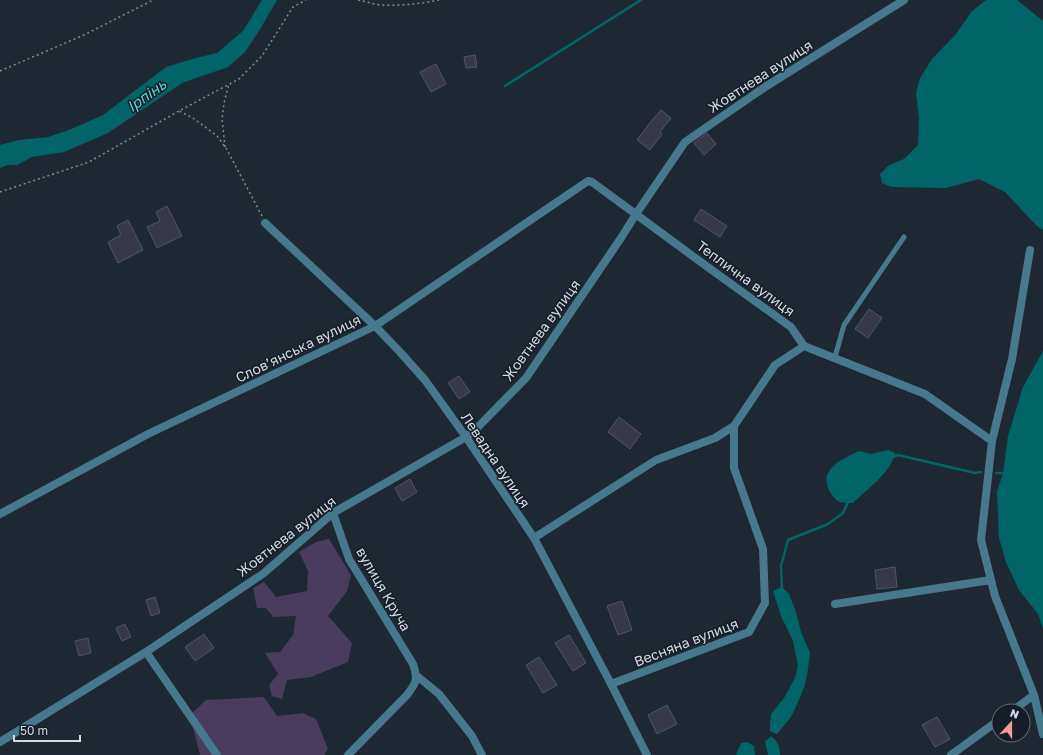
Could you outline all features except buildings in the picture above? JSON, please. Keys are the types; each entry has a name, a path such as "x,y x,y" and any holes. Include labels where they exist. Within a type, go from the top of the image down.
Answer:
{"street":[{"name":"Жовтнева вулиця","path":"0,742 146,652 264,573 333,513 466,437 478,427 526,378 685,142 765,87 904,0"},
{"name":"Словʼянська вулиця","path":"0,514 148,434 375,326 584,183 588,181 592,182"},
{"name":"Теплична вулиця","path":"592,182 791,327 804,346"},
{"name":"Левадна вулиця","path":"265,223 375,326 425,380 466,437 534,538 648,755"},
{"path":"1030,250 1012,360 992,441 981,540 995,596 1034,695 1043,734"},
{"path":"534,538 656,460 714,438 734,426 775,365 804,346 835,357 925,394 992,441"},
{"name":"Весняна вулиця","path":"612,684 750,632 765,603 763,549 734,468 734,426"},
{"name":"вулиця Круча","path":"333,513 349,559 413,664 417,676 439,694 472,736 482,755"},
{"path":"835,604 991,580"},
{"path":"146,652 217,755"},
{"path":"348,755 407,695 413,687 417,676"},
{"path":"1023,703 1034,695"},
{"path":"951,755 991,726"}],"lane":[{"path":"835,357 844,325 904,237"}],"path":[{"path":"0,71 84,35 153,0"},
{"path":"0,192 89,162 238,79 266,50 293,7 306,0"},
{"path":"358,0 379,5 396,5 439,0"},
{"path":"226,148 222,119 229,84"},
{"path":"179,112 193,118 217,136 226,148 265,223"}],"shaded area":[{"path":"329,539 351,575 347,591 328,616 352,643 348,662 311,677 287,680 282,699 272,696 269,685 278,674 265,653 280,652 293,635 296,616 273,617 266,608 257,608 253,588 264,582 276,597 307,591 308,571 299,552 316,542"},
{"path":"264,697 277,716 303,713 316,719 328,749 324,755 200,755 190,715 206,700"}],"water":[{"name":"Ірпінь","path":"262,0 277,0 245,52 228,67 182,83 108,133 64,152 32,157 17,165 8,165 0,168 0,145 19,140 48,137 69,130 103,115 166,67 217,53 243,31"},
{"path":"986,0 1017,0 1043,21 1043,230 1037,226 1005,192 979,179 946,188 891,187 882,183 880,174 889,165 904,159 918,145 919,118 916,93 920,78 932,59 956,34 972,11"},
{"path":"1043,351 1043,628 1038,614 1019,590 1006,562 999,538 997,492 1003,473 1008,436 1023,387"},
{"path":"888,450 895,453 889,467 878,480 853,503 839,502 832,496 826,480 828,473 834,466 846,457 859,451 871,454"},
{"path":"782,587 789,594 796,612 801,632 810,653 805,685 799,700 791,717 777,734 770,731 771,714 784,698 795,678 798,666 793,641 781,616 773,591"},
{"path":"771,736 778,744 780,755 768,755 765,742"},
{"path":"747,742 754,746 755,755 736,755 741,743"}],"waterway":[{"path":"505,86 641,0"},
{"path":"892,457 898,455 975,473 981,472"},
{"path":"996,473 1005,472"},
{"path":"782,589 781,566 788,540 828,524 843,513 849,500"}]}
